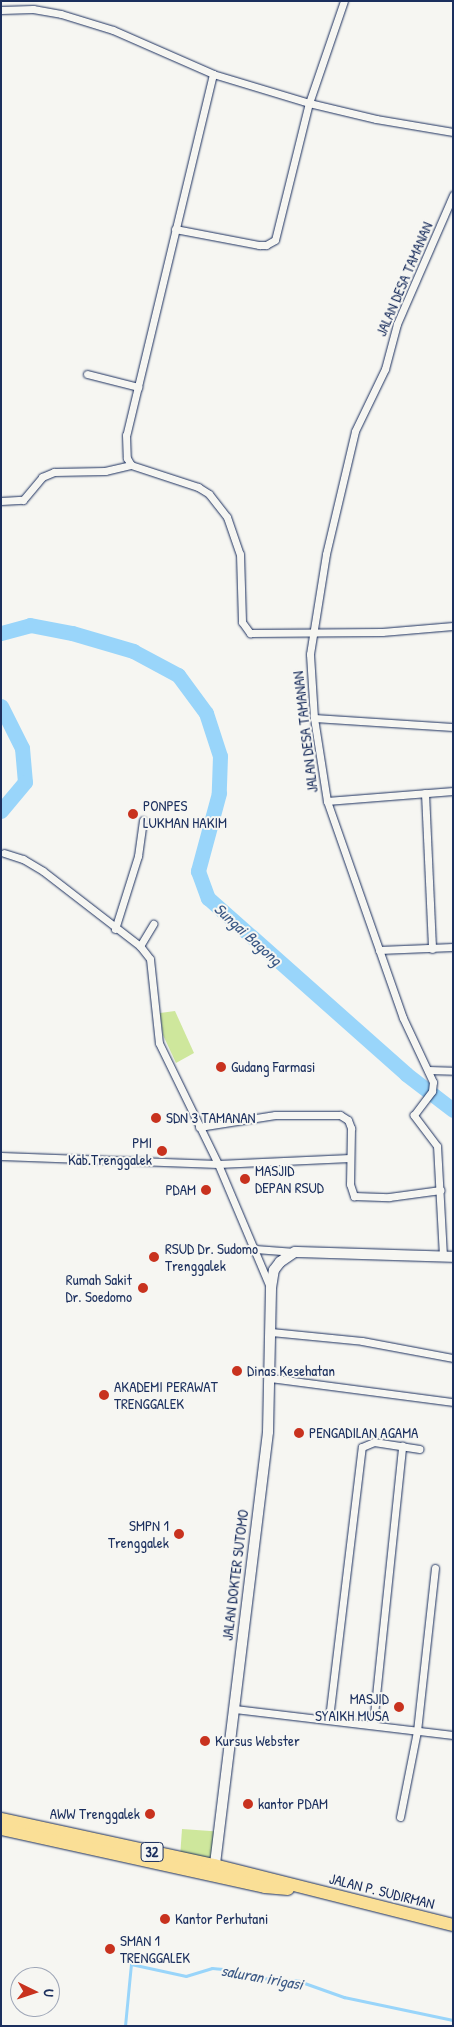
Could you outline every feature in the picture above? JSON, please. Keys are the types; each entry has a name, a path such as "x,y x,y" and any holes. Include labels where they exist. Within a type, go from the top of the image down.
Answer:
{"highway":[{"name":"32","path":"3,1824 214,1870"},
{"name":"JALAN P. SUDIRMAN","path":"214,1870 303,1888 453,1925"}],"street":[{"path":"175,229 259,245 272,244 279,228 309,103 344,1"},
{"path":"1,10 48,11 113,30 213,74 309,103 453,132"},
{"path":"131,465 125,445 213,74"},
{"name":"JALAN DESA TAMANAN","path":"448,1256 437,1146 416,1119 415,1111 432,1091 433,1082 403,1018 327,801 314,718 310,654 348,453 366,403 385,369 397,324 453,195"},
{"path":"87,374 138,387"},
{"path":"1,501 23,500 42,477 54,472 105,471 131,465 198,487 209,494 227,517 237,540 241,617 247,630 260,634 313,633 453,626"},
{"path":"314,718 453,727"},
{"path":"327,801 453,791"},
{"path":"426,793 432,948"},
{"path":"116,929 138,856 143,820"},
{"path":"4,853 23,859 43,871 140,946 153,968 159,1043 218,1164 270,1288"},
{"path":"140,946 153,924"},
{"path":"379,950 453,947"},
{"path":"428,1070 453,1071"},
{"path":"199,1127 275,1115 340,1115 350,1123 351,1188 357,1197 389,1197 441,1190"},
{"path":"1,1156 218,1164 350,1158"},
{"path":"255,1249 295,1252 448,1256"},
{"path":"270,1288 274,1270 280,1262 295,1252"},
{"name":"JALAN DOKTER SUTOMO","path":"214,1870 268,1432 271,1332 270,1288"},
{"path":"271,1332 362,1340 453,1358"},
{"path":"270,1378 453,1402"},
{"path":"329,1718 359,1456 362,1447 369,1443 419,1449"},
{"path":"373,1724 402,1446"},
{"path":"400,1817 418,1731 435,1568"},
{"path":"234,1709 329,1718 453,1735"}],"green space":[{"path":"175,1011 194,1053 176,1063 163,1035 160,1013"},
{"path":"182,1829 214,1831 212,1859 180,1857"}],"waterway":[{"name":"Sungai Bagong","path":"1,633 30,625 72,633 133,651 178,675 206,713 220,756 219,793 198,871 208,898 406,1074 453,1110"},
{"name":"Sungai Bagong","path":"1,706 22,748 25,782 1,811"},
{"name":"saluran irigasi","path":"125,2026 131,1964 186,1976 212,1968 234,1970 260,1978 299,1981 344,1997 453,2020"}],"place":[{"name":"PONPES LUKMAN HAKIM","path":"133,814"},
{"name":"Gudang Farmasi","path":"221,1067"},
{"name":"SDN 3 TAMANAN","path":"156,1118"},
{"name":"PMI Kab.Trenggalek","path":"162,1151"},
{"name":"MASJID DEPAN RSUD","path":"245,1179"},
{"name":"PDAM","path":"206,1190"},
{"name":"RSUD Dr. Sudomo Trenggalek","path":"154,1257"},
{"name":"Rumah Sakit Dr. Soedomo","path":"143,1288"},
{"name":"Dinas Kesehatan","path":"237,1371"},
{"name":"AKADEMI PERAWAT TRENGGALEK","path":"104,1395"},
{"name":"PENGADILAN AGAMA","path":"299,1433"},
{"name":"SMPN 1 Trenggalek","path":"179,1534"},
{"name":"MASJID SYAIKH MUSA","path":"399,1707"},
{"name":"Kursus Webster","path":"205,1741"},
{"name":"kantor PDAM","path":"248,1804"},
{"name":"AWW Trenggalek","path":"150,1814"},
{"name":"Kantor Perhutani","path":"165,1919"},
{"name":"SMAN 1 TRENGGALEK","path":"110,1949"}]}
